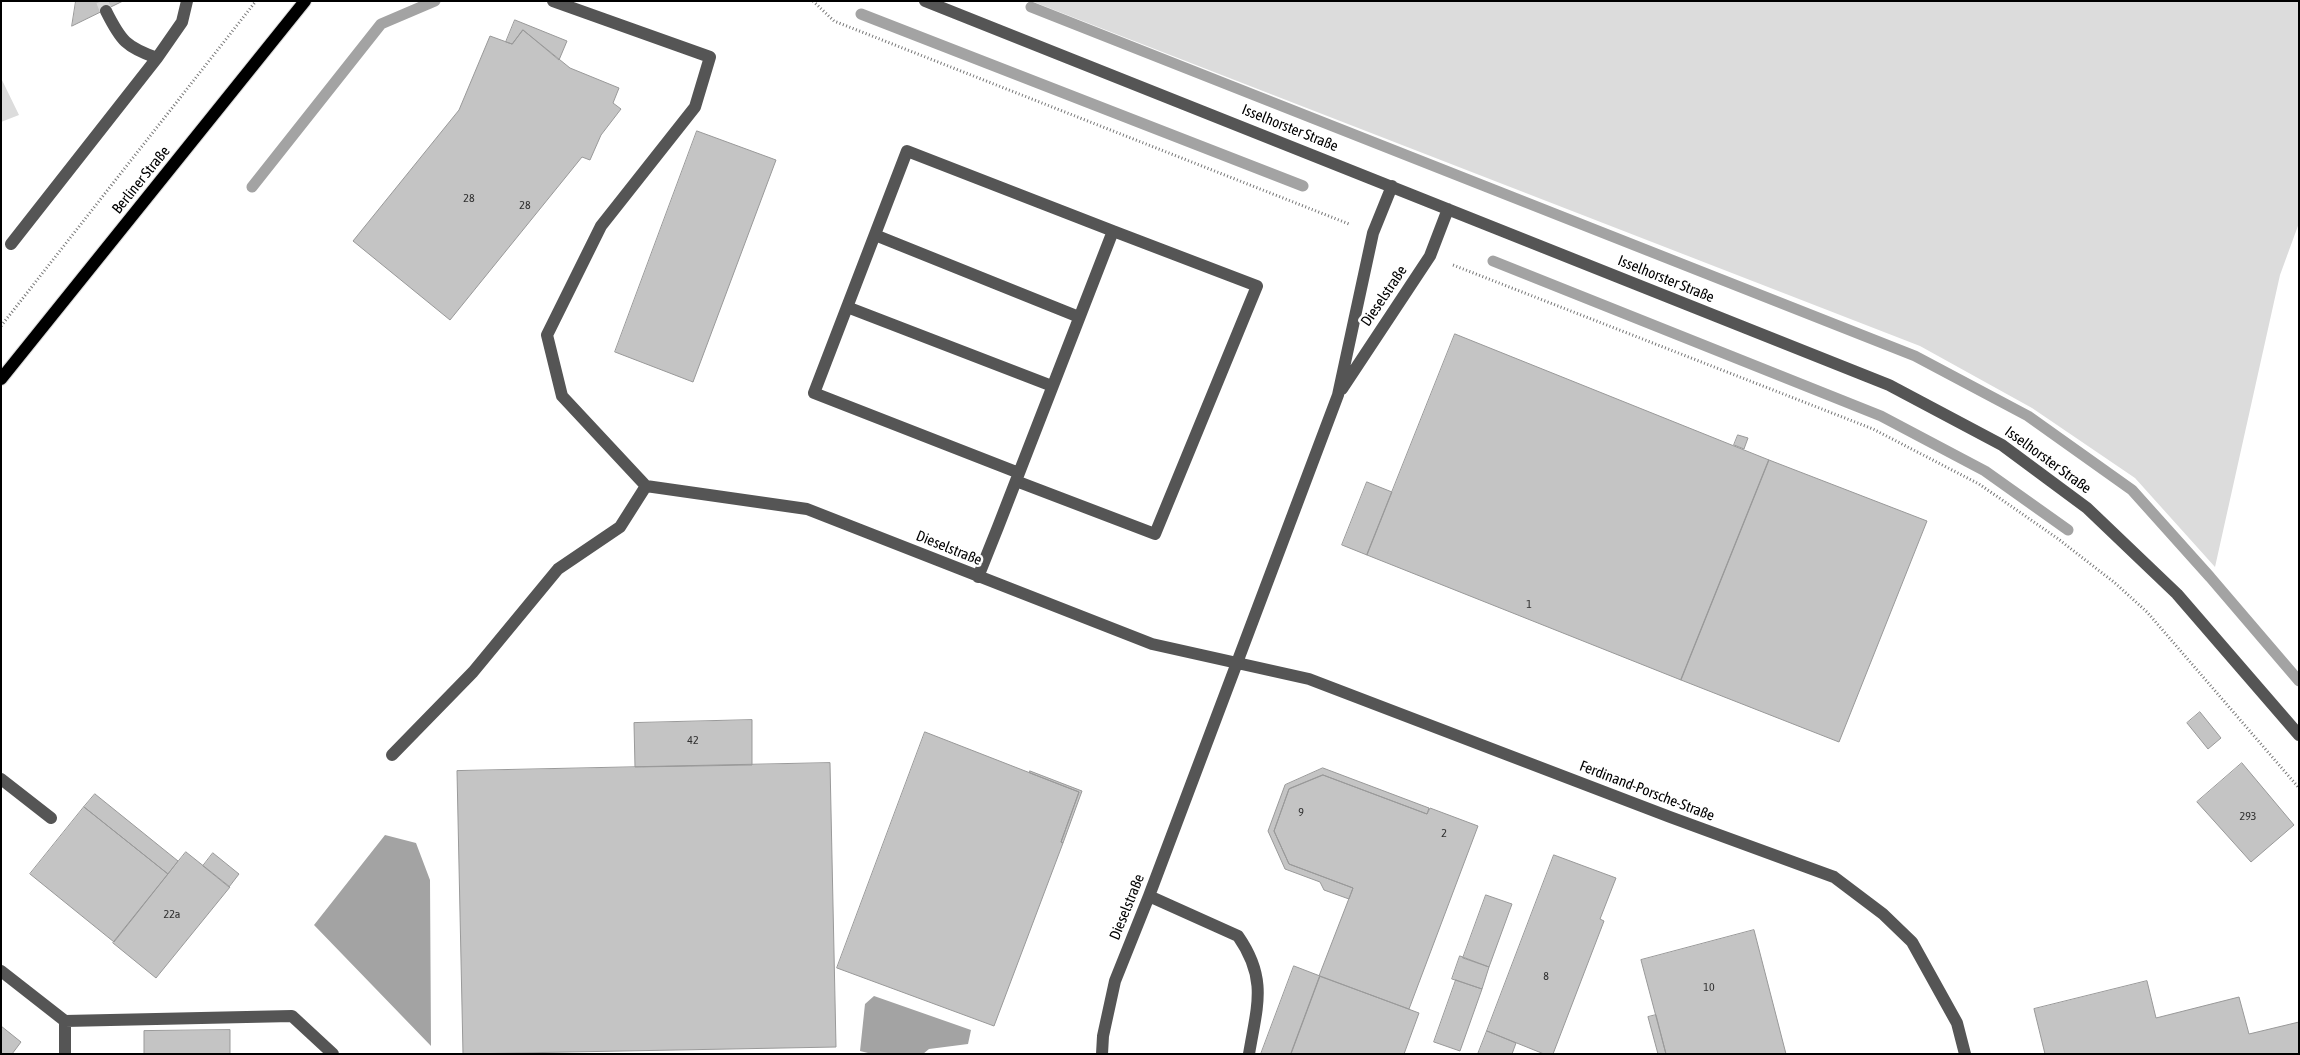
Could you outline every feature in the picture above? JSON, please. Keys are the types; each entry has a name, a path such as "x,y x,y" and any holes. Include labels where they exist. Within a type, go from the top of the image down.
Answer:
{"main road":[{"name":"Berliner Straße","path":"1,379 305,1"}],"street":[{"path":"11,244 157,58 182,22 187,1"},
{"path":"392,755 473,672 558,569 620,527 646,486 562,396 547,334 600,226 695,107 710,57 554,1"},
{"name":"Isselhorster Straße","path":"925,1 1890,385 2002,445 2087,508 2177,594 2299,735"},
{"path":"106,11 115,29 132,49 157,58"},
{"path":"907,151 1113,230 1257,286 1155,534 814,393 907,151"},
{"name":"Dieselstraße","path":"1102,1054 1103,1036 1115,981 1149,896 1338,395 1373,233 1392,186"},
{"name":"Dieselstraße","path":"1338,395 1430,256 1448,209"},
{"path":"978,577 1113,230"},
{"path":"875,235 1079,316"},
{"path":"847,307 1052,386"},
{"name":"Dieselstraße","path":"646,486 807,509 1152,644 1236,662"},
{"name":"Ferdinand-Porsche-Straße","path":"1236,662 1309,679 1670,817 1834,877 1883,914 1912,942 1957,1023 1965,1054"},
{"path":"1,779 51,818"},
{"path":"1149,896 1238,936 1247,949 1256,971 1259,991 1249,1054"},
{"path":"1,971 65,1022 292,1016 333,1054"},
{"path":"65,1022 65,1054"}],"path":[{"path":"1,326 256,1"},
{"path":"813,1 834,21 1373,233"},
{"path":"1430,256 1873,429 1979,484 2057,538 2115,583 2147,612 2299,788"}],"shaded area":[{"path":"1031,1 2299,1 2299,223 2280,275 2215,567 2135,478 2032,408 1920,346"},
{"path":"1,78 19,115 1,122"},
{"path":"385,835 416,843 430,880 431,1046 314,925"},
{"path":"874,996 971,1030 968,1044 929,1049 923,1054 872,1054 860,1051 865,1004"}],"building":[{"path":"76,1 123,1 72,26"},
{"path":"515,20 567,41 559,60 523,30 512,44 506,42"},
{"path":"523,30 570,68 619,88 613,103 621,109 601,135 590,160 582,157 450,320 353,241 459,110 490,36 512,44"},
{"path":"697,131 776,160 693,382 615,352"},
{"path":"1455,334 1769,460 1681,680 1367,555"},
{"path":"1738,435 1748,438 1744,449 1734,445"},
{"path":"1769,460 1927,521 1839,742 1681,680"},
{"path":"1367,482 1392,492 1367,555 1342,545"},
{"path":"2200,712 2221,738 2208,749 2187,723"},
{"path":"752,720 752,765 635,767 634,723"},
{"path":"925,732 1079,792 1061,842 1063,843 994,1026 837,968"},
{"path":"830,763 836,1047 463,1054 457,771"},
{"path":"2242,763 2294,825 2251,862 2197,802"},
{"path":"1323,768 1429,808 1427,814 1323,775 1289,789 1274,831 1289,864 1353,888 1349,899 1324,890 1320,882 1285,869 1268,831 1285,785"},
{"path":"1030,771 1082,791 1063,843 1061,842 1079,792 1030,773"},
{"path":"1323,775 1427,814 1430,808 1478,826 1409,1009 1319,976 1353,888 1289,864 1274,831 1289,789"},
{"path":"95,794 178,861 168,874 84,807"},
{"path":"84,807 168,874 114,942 30,874"},
{"path":"186,852 230,887 156,978 113,943"},
{"path":"213,853 239,874 229,887 203,866"},
{"path":"1554,855 1616,878 1600,919 1604,921 1553,1054 1544,1054 1487,1031"},
{"path":"1486,895 1512,904 1489,967 1463,958"},
{"path":"1754,930 1786,1054 1666,1054 1641,960"},
{"path":"1460,956 1489,967 1482,989 1452,979"},
{"path":"1294,966 1320,976 1291,1054 1261,1054"},
{"path":"1320,976 1419,1013 1404,1054 1291,1054"},
{"path":"1456,980 1482,989 1460,1051 1434,1042"},
{"path":"2147,981 2156,1018 2239,997 2249,1034 2299,1022 2299,1054 2045,1054 2034,1009"},
{"path":"1656,1015 1666,1054 1658,1054 1648,1017"},
{"path":"1,1026 21,1042 12,1054 1,1054"},
{"path":"230,1030 230,1054 144,1054 144,1031"},
{"path":"1487,1031 1516,1043 1512,1054 1478,1054"}],"waterway":[{"path":"252,187 381,24 435,1"},
{"path":"1031,7 1915,356 2028,416 2132,490 2299,681"},
{"path":"861,14 1303,186"},
{"path":"1493,261 1881,416 1985,471 2068,530"}],"tunnel":[{"path":"102,1 106,11"}]}
